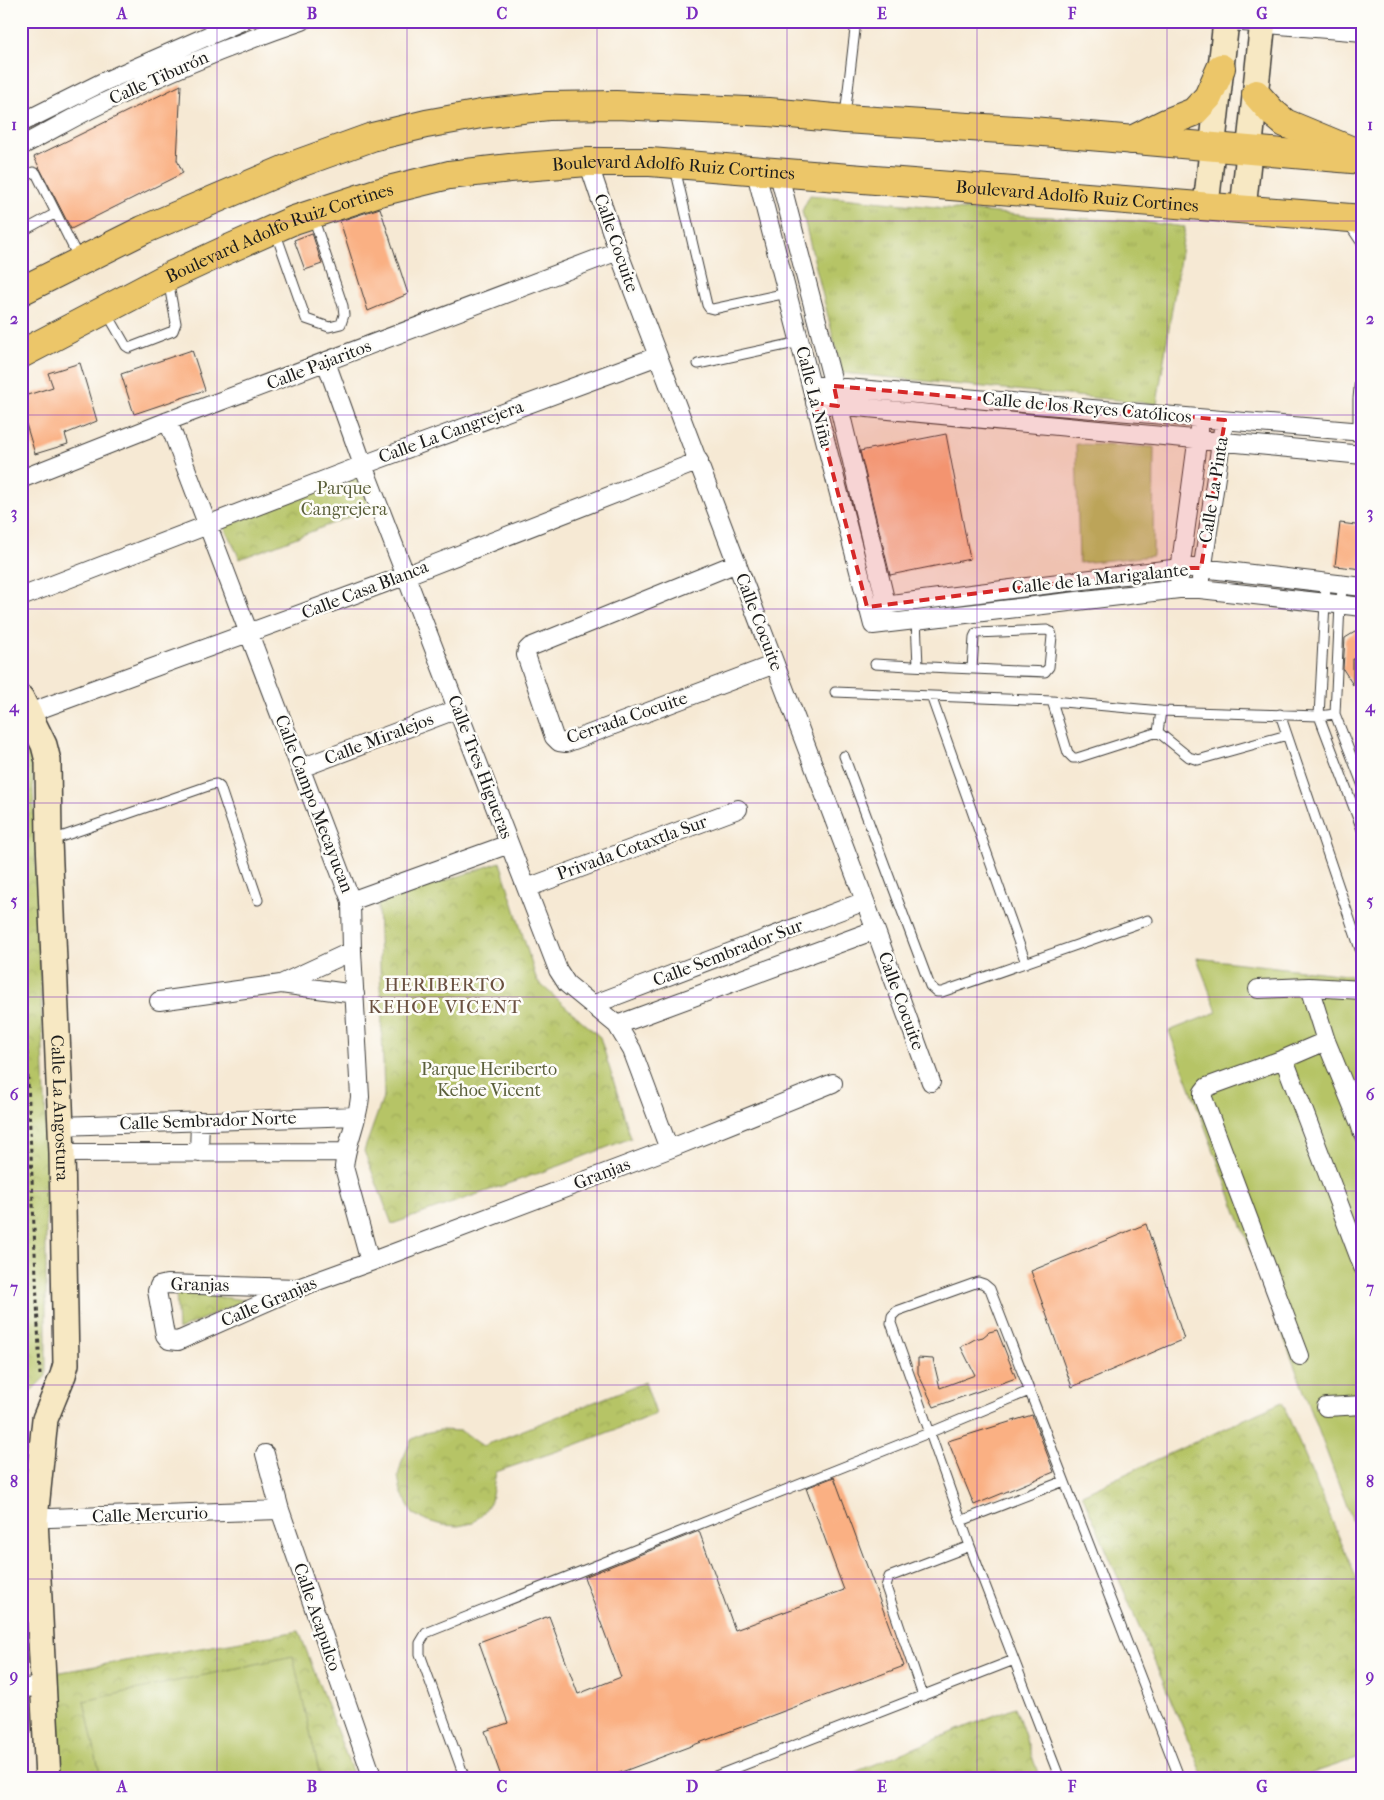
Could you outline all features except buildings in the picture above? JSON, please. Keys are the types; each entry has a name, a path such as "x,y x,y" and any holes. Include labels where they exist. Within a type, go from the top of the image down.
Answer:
{"main road":[{"path":"1132,140 1194,112 1208,96 1221,68"},
{"path":"1256,94 1285,123 1363,156"},
{"path":"21,291 143,230 300,163 372,137 426,124 481,114 548,106 616,105 769,112 845,119 1032,131 1363,160"},
{"name":"Boulevard Adolfo Ruiz Cortines","path":"21,354 168,278 274,229 312,214 376,193 449,175 510,168 588,162 674,163 1353,218"}],"street":[{"name":"Calle Tiburón","path":"21,123 100,83 242,21"},
{"name":"Calle Tiburón","path":"21,146 251,29 302,21"},
{"path":"1206,206 1226,21"},
{"path":"1231,21 1263,22 1363,32"},
{"path":"1243,210 1263,22"},
{"name":"Calle Cocuite","path":"588,162 618,251 865,901 931,1082"},
{"name":"Calle La Niña","path":"767,170 787,293 873,625"},
{"name":"Calle La Niña","path":"767,170 834,386 892,624"},
{"name":"Calle Pajaritos","path":"21,479 168,421 618,251"},
{"name":"Calle La Cangrejera","path":"21,596 207,524 658,356"},
{"name":"Calle Tres Higueras","path":"326,362 509,844 562,978 617,1025 632,1050 669,1148"},
{"name":"Calle de los Reyes Católicos","path":"811,385 1361,431"},
{"name":"Calle de los Reyes Católicos","path":"815,403 1363,455"},
{"name":"Calle La Pinta","path":"1179,589 1180,568 1201,418"},
{"name":"Calle La Pinta","path":"1200,589 1201,568 1225,420"},
{"name":"Calle Campo Mecayucan","path":"168,421 351,901 360,1097 345,1152 344,1167 370,1262"},
{"name":"Calle Casa Blanca","path":"25,706 250,634 699,461"},
{"name":"Cerrada Cocuite","path":"736,563 530,646 526,655 554,737 559,742 566,743 775,664"},
{"name":"Calle de la Marigalante","path":"867,607 1180,568 1201,568 1363,588"},
{"name":"Calle de la Marigalante","path":"873,625 1179,589 1200,589 1363,607"},
{"name":"Calle La Angostura","path":"25,706 47,753 62,1153 66,1364 45,1419 28,1519 32,1687 48,1779"},
{"name":"Calle Miralejos","path":"301,768 458,709"},
{"name":"Privada Cotaxtla Sur","path":"527,888 738,809"},
{"path":"351,901 509,844"},
{"name":"Calle Sembrador Sur","path":"592,1005 865,901"},
{"name":"Calle Sembrador Sur","path":"617,1025 875,930"},
{"path":"281,984 352,951"},
{"path":"159,1001 281,984 355,994"},
{"path":"1309,987 1326,1041 1363,1134"},
{"path":"1258,989 1309,987 1363,990"},
{"path":"1300,1356 1202,1098 1203,1092 1207,1088 1326,1041"},
{"path":"1284,1059 1363,1267"},
{"name":"Granjas","path":"370,1262 833,1083"},
{"name":"Calle Sembrador Norte","path":"60,1126 356,1116"},
{"path":"199,1152 200,1121"},
{"name":"Calle Sembrador Norte","path":"62,1153 345,1152"},
{"name":"Calle Granjas","path":"169,1340 178,1341 298,1288 370,1262"},
{"name":"Granjas","path":"169,1340 164,1334 156,1291 159,1286 167,1284 298,1288"},
{"path":"1326,1407 1363,1405"},
{"name":"Calle Acapulco","path":"265,1454 280,1510 373,1779"},
{"name":"Calle Mercurio","path":"28,1519 280,1510"}],"lane":[{"path":"845,119 856,21"},
{"path":"674,163 709,308 713,309 787,293"},
{"path":"21,180 33,172 36,173 80,261"},
{"path":"21,232 56,212"},
{"path":"274,229 306,319 329,327 341,324 344,316 343,306 312,214"},
{"path":"1353,218 1355,231 1363,245"},
{"path":"106,310 126,346 129,348 173,331 176,323 168,278"},
{"path":"698,364 800,342"},
{"path":"1361,431 1363,346"},
{"path":"1334,585 1334,714 1363,786"},
{"path":"1334,585 1319,716 1362,827"},
{"path":"916,620 918,666"},
{"path":"875,664 972,669 1045,672 1049,667 1051,632 1047,630 976,633 974,637 972,669"},
{"path":"835,692 1052,701 1161,711 1319,716 1334,714"},
{"path":"931,696 1026,963"},
{"path":"1052,701 1068,753 1073,758 1158,732"},
{"path":"1158,732 1161,711"},
{"path":"1280,714 1360,949 1363,950"},
{"path":"1158,732 1189,757 1198,760 1287,735"},
{"path":"844,756 933,990 942,992 1148,920"},
{"path":"49,841 216,784 220,787 258,900"},
{"path":"1060,1779 970,1546 891,1323 892,1316 897,1311 978,1282 990,1289 1180,1779"},
{"path":"466,1779 420,1654 420,1643 426,1634 1029,1391"},
{"path":"961,1521 1064,1481"},
{"path":"923,1696 886,1587 886,1582 889,1577 970,1546"},
{"path":"708,1779 1014,1660"}],"path":[{"path":"21,908 41,1384"}],"highlighted area":[{"path":"834,386 1225,420 1201,568 1180,568 867,607 815,403 838,406"}],"green space":[{"path":"810,195 1029,216 1137,221 1185,227 1157,404 842,373 802,211"},
{"path":"1076,444 1154,447 1153,556 1079,563"},
{"name":"Parque Cangrejera","path":"356,474 370,509 240,559 224,527"},
{"path":"21,737 32,756 46,1125 46,1376 21,1401"},
{"name":"Parque Heriberto Kehoe Vicent","path":"500,862 537,981 600,1037 631,1138 559,1166 392,1224 364,1151 384,1095 378,904"},
{"path":"1197,958 1363,977 1363,1549 1169,1031 1217,1012"},
{"path":"176,1291 245,1300 178,1330"},
{"path":"645,1382 656,1414 575,1445 496,1472 491,1501 473,1523 458,1526 442,1525 428,1521 413,1514 401,1492 398,1476 402,1461 411,1440 424,1433 440,1430 461,1431 483,1446"},
{"path":"1282,1402 1363,1594 1363,1756 1295,1779 1205,1779 1082,1494"},
{"path":"299,1631 355,1779 61,1779 55,1673"},
{"path":"293,1656 320,1776 308,1779 101,1779 84,1701"},
{"path":"1015,1707 1040,1779 838,1779"}],"district":[{"name":"HERIBERTO KEHOE VICENT","path":"445,996"}]}
